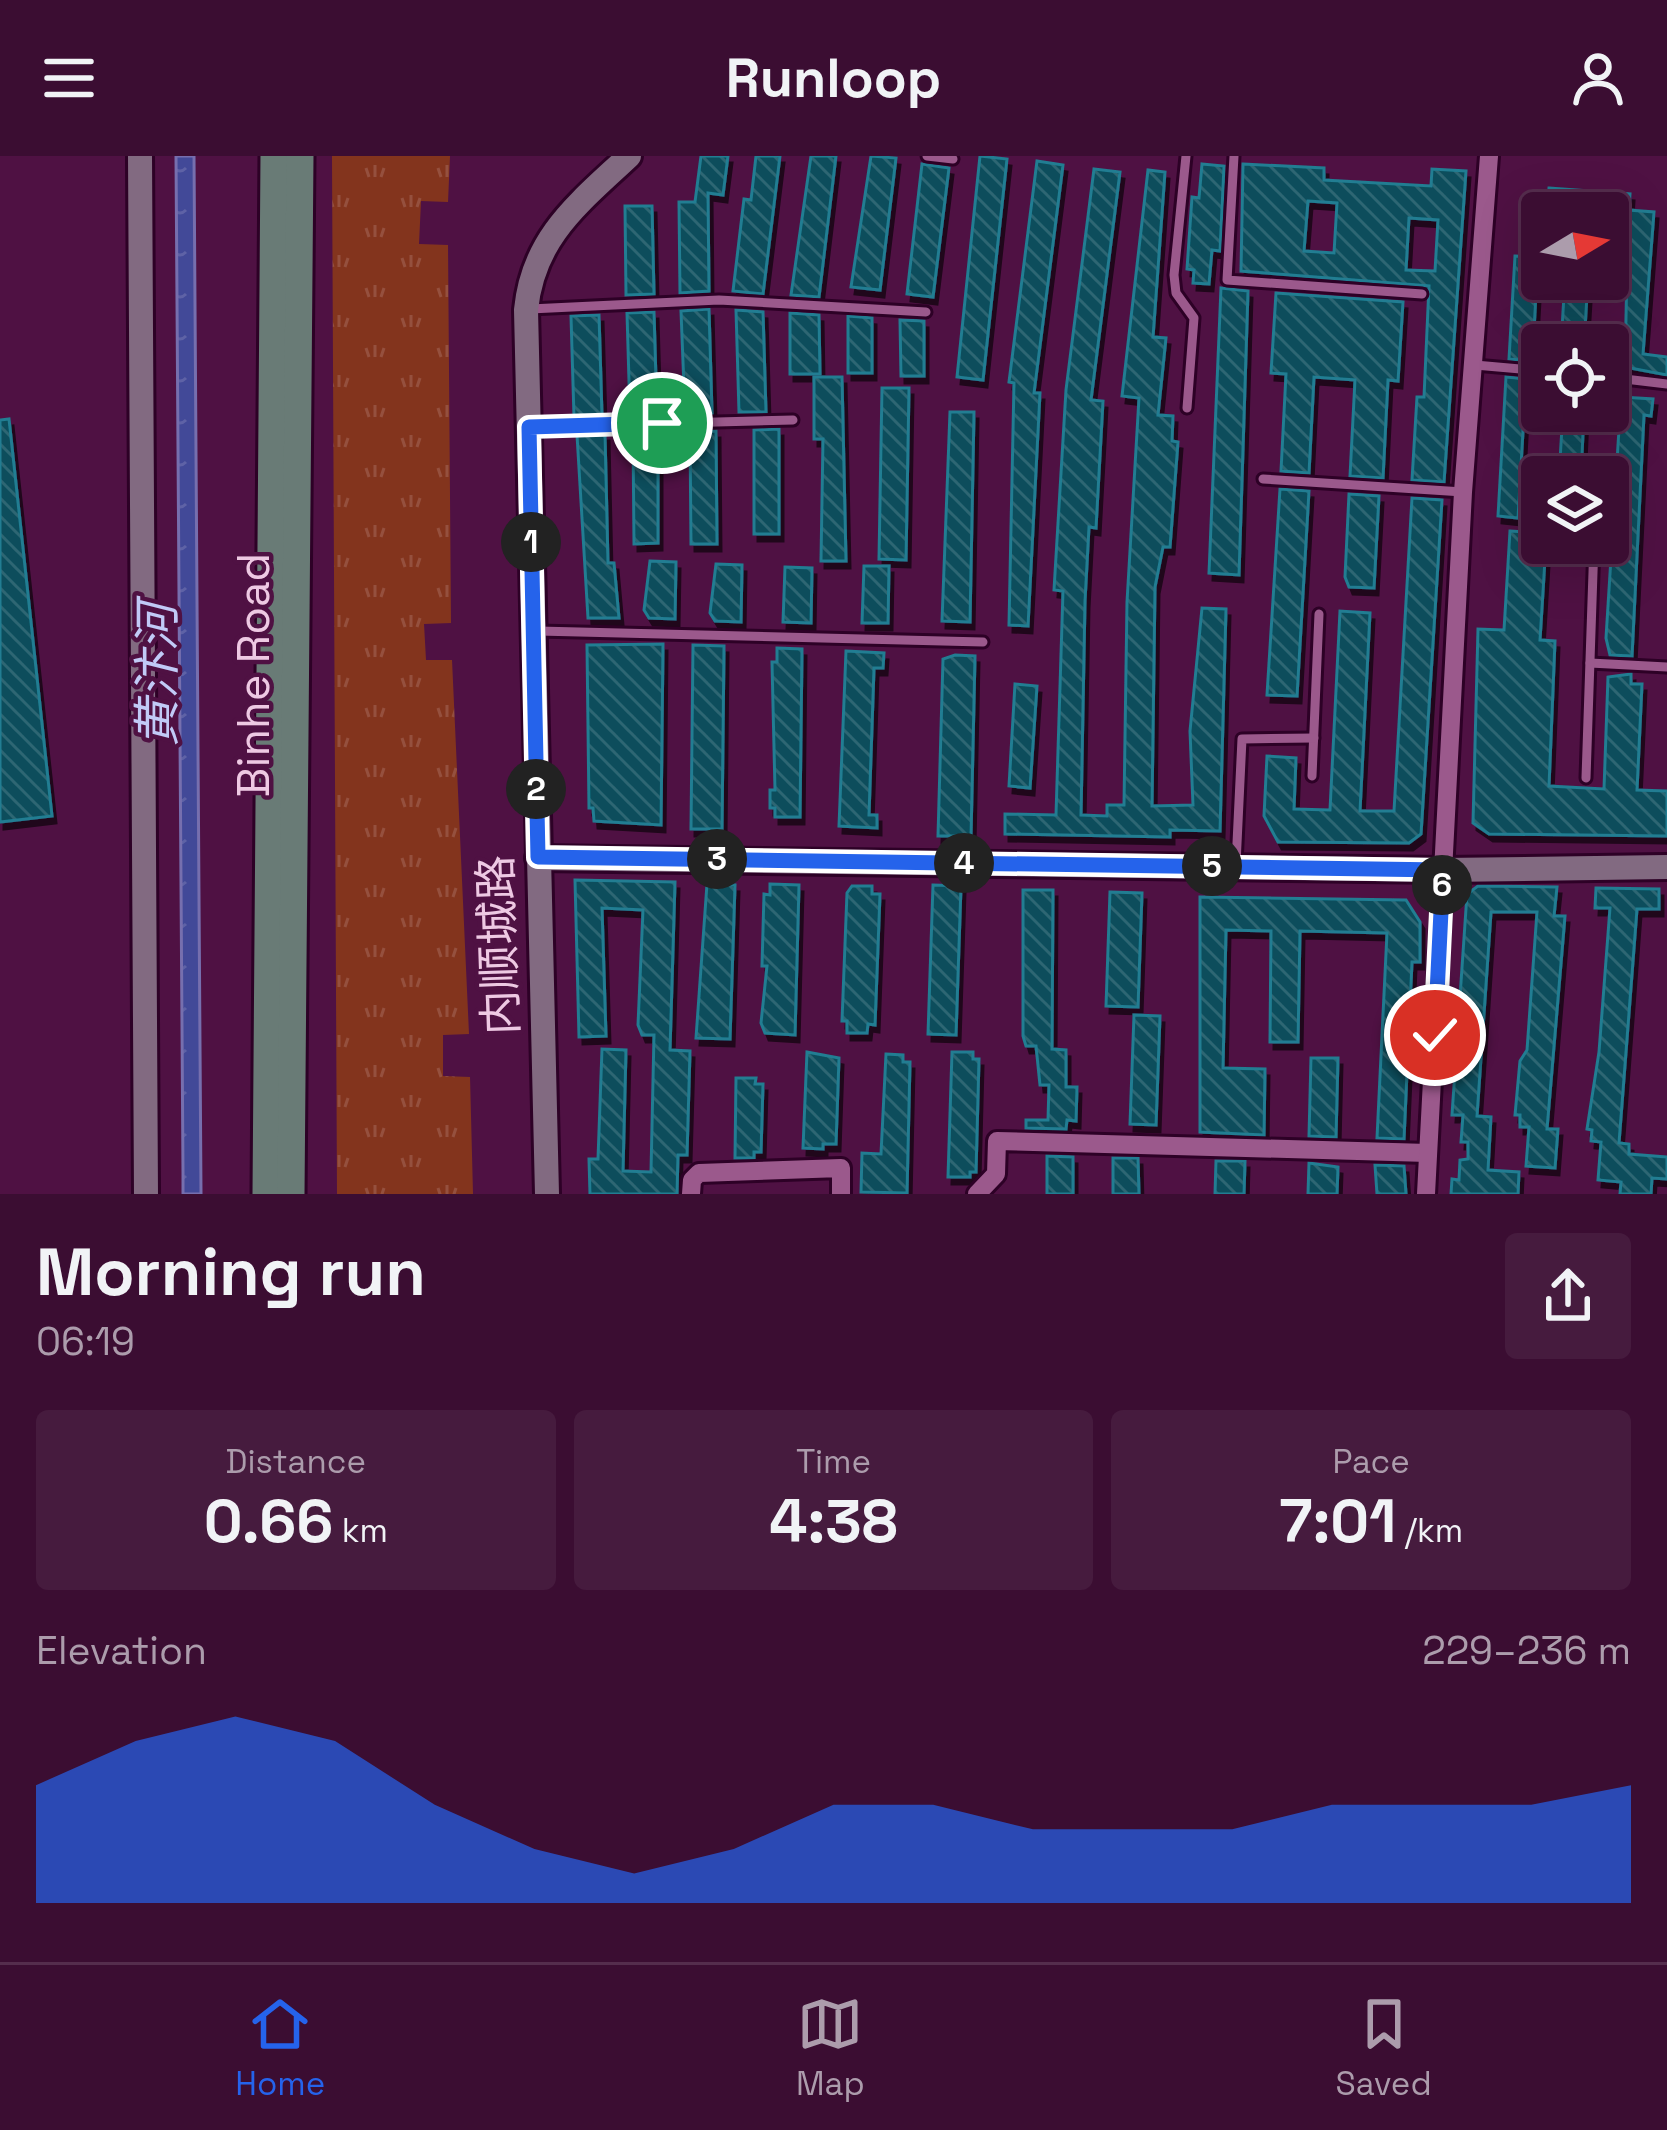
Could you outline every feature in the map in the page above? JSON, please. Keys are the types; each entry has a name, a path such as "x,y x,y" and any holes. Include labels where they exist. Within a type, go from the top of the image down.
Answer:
{"main road":[{"name":"Binhe Road","path":"266,1194 274,156"},
{"name":"Binhe Road","path":"291,1194 300,156"}],"street":[{"path":"140,156 146,1194"},
{"name":"内顺城路","path":"547,1194 526,310 533,266 546,239 629,156"},
{"path":"1426,1194 1463,492 1489,156"},
{"path":"538,857 1443,870 1667,866"},
{"path":"977,1194 995,1174 997,1141 1428,1153"},
{"path":"691,1194 692,1180 700,1173 841,1168 842,1194"}],"lane":[{"path":"927,156 952,159"},
{"path":"1186,156 1174,275 1176,293 1194,318 1187,408"},
{"path":"1234,156 1227,280 1422,294"},
{"path":"526,310 719,300 926,312"},
{"path":"1475,364 1521,369"},
{"path":"1629,379 1667,384"},
{"path":"529,427 794,420"},
{"path":"1263,478 1463,492"},
{"path":"1586,778 1593,564"},
{"path":"1312,776 1319,614"},
{"path":"532,631 983,642"},
{"path":"1590,663 1667,667"},
{"path":"1236,867 1242,739 1314,738"}],"green space":[{"path":"332,156 450,156 448,202 421,201 419,244 448,245 451,623 424,624 426,660 452,660 469,1034 443,1035 443,1076 470,1077 473,1194 337,1194"}],"water":[{"path":"176,156 194,156 201,1194 183,1194"}],"building":[{"path":"701,156 728,156 723,195 708,193 709,291 680,293 679,202 695,202"},
{"path":"756,156 780,156 763,294 733,291 744,199 751,200"},
{"path":"811,156 836,156 819,297 791,295"},
{"path":"871,156 896,158 880,290 851,287"},
{"path":"980,156 1007,159 983,380 957,377"},
{"path":"1037,161 1063,165 1034,393 1040,393 1028,626 1009,625 1014,383 1009,382"},
{"path":"922,164 949,168 933,297 907,294"},
{"path":"1202,164 1224,166 1220,251 1212,250 1209,284 1193,283 1194,270 1187,269 1192,197 1199,198"},
{"path":"1243,164 1324,168 1324,180 1431,186 1432,169 1466,171 1444,482 1412,480 1417,397 1424,397 1429,286 1241,271","holes":["1308,201 1337,203 1334,253 1304,251","1409,218 1438,220 1435,271 1406,270"]},
{"path":"1094,169 1120,172 1091,400 1103,401 1096,528 1089,527 1085,601 1081,815 1107,816 1107,805 1124,805 1127,602 1139,398 1122,396 1148,170 1165,172 1153,337 1166,338 1158,415 1173,416 1172,441 1178,442 1170,547 1163,547 1155,587 1152,806 1193,805 1190,731 1202,608 1226,609 1220,831 1170,830 1170,837 1005,834 1005,814 1056,815 1063,591 1054,590 1066,390"},
{"path":"1549,188 1603,192 1549,192"},
{"path":"625,206 652,206 654,294 626,295"},
{"path":"1629,210 1654,212 1643,354 1667,357 1667,375 1629,368"},
{"path":"1515,256 1521,256 1521,300 1536,300 1534,324 1521,324 1521,360 1509,359"},
{"path":"1221,288 1248,291 1239,575 1209,573"},
{"path":"1276,293 1403,302 1398,381 1388,380 1383,478 1350,476 1355,380 1314,377 1309,473 1281,471 1286,374 1271,373"},
{"path":"1564,300 1587,300 1585,324 1562,324"},
{"path":"709,309 712,413 685,413 681,311"},
{"path":"736,310 763,312 766,412 739,412"},
{"path":"654,312 657,415 630,415 627,313"},
{"path":"790,313 819,315 820,374 790,374"},
{"path":"599,315 602,416 574,417 571,316"},
{"path":"848,316 872,318 872,373 848,373"},
{"path":"900,320 924,321 924,376 901,376"},
{"path":"814,377 842,377 846,561 821,561 823,439 814,439"},
{"path":"1506,377 1521,378 1518,518 1498,516"},
{"path":"882,388 909,388 906,560 879,559"},
{"path":"1629,398 1653,399 1651,416 1644,415 1632,656 1610,655 1606,638 1611,564 1629,564 1629,456 1617,456 1619,432 1629,432"},
{"path":"950,412 974,412 970,622 942,621"},
{"path":"9,419 52,816 0,822 0,420"},
{"path":"779,429 779,534 754,534 754,430"},
{"path":"716,431 717,544 691,544 690,432"},
{"path":"1562,432 1583,432 1582,456 1560,456"},
{"path":"633,433 658,433 658,543 634,544"},
{"path":"605,434 608,563 614,563 619,618 588,618 577,435"},
{"path":"1280,489 1309,491 1297,696 1267,695"},
{"path":"1349,494 1379,496 1374,588 1349,587 1345,577"},
{"path":"1412,498 1442,500 1421,834 1409,843 1278,842 1264,816 1267,756 1296,758 1294,809 1330,810 1340,611 1370,613 1360,811 1394,811"},
{"path":"1510,531 1521,532 1521,564 1545,564 1540,640 1555,641 1549,786 1604,789 1608,677 1631,674 1631,684 1642,684 1637,790 1667,791 1667,836 1489,834 1473,823 1478,629 1504,630"},
{"path":"650,561 676,562 675,619 649,618 644,610"},
{"path":"716,564 742,565 741,622 715,621 710,613"},
{"path":"864,566 889,566 888,623 862,623"},
{"path":"785,567 812,568 811,623 783,622"},
{"path":"663,644 661,825 594,821 593,808 589,808 587,645"},
{"path":"693,645 724,646 722,829 691,829"},
{"path":"777,648 802,649 800,817 775,817 775,808 770,808 770,790 775,790 772,662 777,662"},
{"path":"846,651 884,653 883,668 874,668 869,815 877,815 877,828 839,826"},
{"path":"975,656 971,836 938,836 943,659"},
{"path":"1015,684 1037,686 1030,788 1009,786"},
{"path":"575,880 675,882 670,1050 690,1051 687,1155 678,1155 677,1194 590,1194 589,1159 598,1159 602,1049 626,1050 623,1171 651,1172 654,1035 642,1035 638,1025 643,910 602,908 606,1036 579,1037"},
{"path":"707,884 735,885 730,1039 696,1038"},
{"path":"770,884 799,885 795,1035 765,1033 761,1023 767,966 762,966 764,894 770,895"},
{"path":"933,885 961,886 956,1035 928,1034"},
{"path":"852,886 872,886 872,894 880,894 875,1025 868,1024 867,1033 847,1033 847,1021 842,1021 847,893"},
{"path":"1478,886 1557,887 1554,916 1565,916 1547,1129 1558,1129 1555,1168 1526,1166 1529,1127 1520,1127 1520,1115 1515,1115 1520,1061 1527,1050 1537,912 1491,912 1477,1116 1491,1117 1488,1170 1519,1172 1518,1194 1451,1194 1452,1179 1459,1180 1460,1160 1468,1159 1468,1142 1461,1142 1463,1115 1452,1115 1467,894"},
{"path":"1596,888 1659,889 1659,909 1637,909 1619,1143 1629,1144 1629,1154 1667,1157 1667,1179 1652,1178 1651,1194 1620,1194 1621,1182 1598,1180 1601,1142 1591,1141 1592,1130 1587,1129 1599,1052 1610,908 1595,908"},
{"path":"1023,890 1053,890 1052,1049 1066,1050 1066,1087 1077,1087 1076,1121 1067,1120 1066,1129 1026,1128 1026,1120 1048,1120 1049,1085 1040,1085 1036,1046 1026,1046 1023,1036"},
{"path":"1110,892 1142,893 1138,1007 1106,1006"},
{"path":"1200,897 1406,900 1420,922 1420,962 1412,962 1404,1139 1377,1138 1387,933 1300,931 1298,1042 1270,1042 1271,931 1226,930 1223,1068 1265,1069 1264,1135 1200,1132"},
{"path":"1134,1015 1160,1016 1156,1125 1130,1124"},
{"path":"807,1052 839,1058 836,1144 823,1144 823,1149 803,1148"},
{"path":"952,1052 973,1052 973,1059 979,1059 976,1172 970,1172 970,1177 948,1177"},
{"path":"886,1054 903,1055 903,1062 910,1062 907,1193 861,1192 862,1153 881,1154"},
{"path":"1311,1058 1338,1058 1336,1137 1309,1136"},
{"path":"736,1078 756,1078 755,1084 763,1084 761,1152 754,1152 754,1158 735,1158"},
{"path":"1047,1156 1073,1157 1073,1194 1047,1194"},
{"path":"1113,1158 1138,1158 1139,1194 1113,1194"},
{"path":"1216,1161 1245,1161 1244,1194 1215,1194"},
{"path":"1309,1163 1338,1167 1337,1194 1308,1194"},
{"path":"1375,1165 1404,1166 1406,1194 1377,1194"}],"route":[{"path":"662,423 529,427 538,857 1443,870 1435,1035"}],"water label":[{"name":"黄汴河","path":"157,675"}]}
